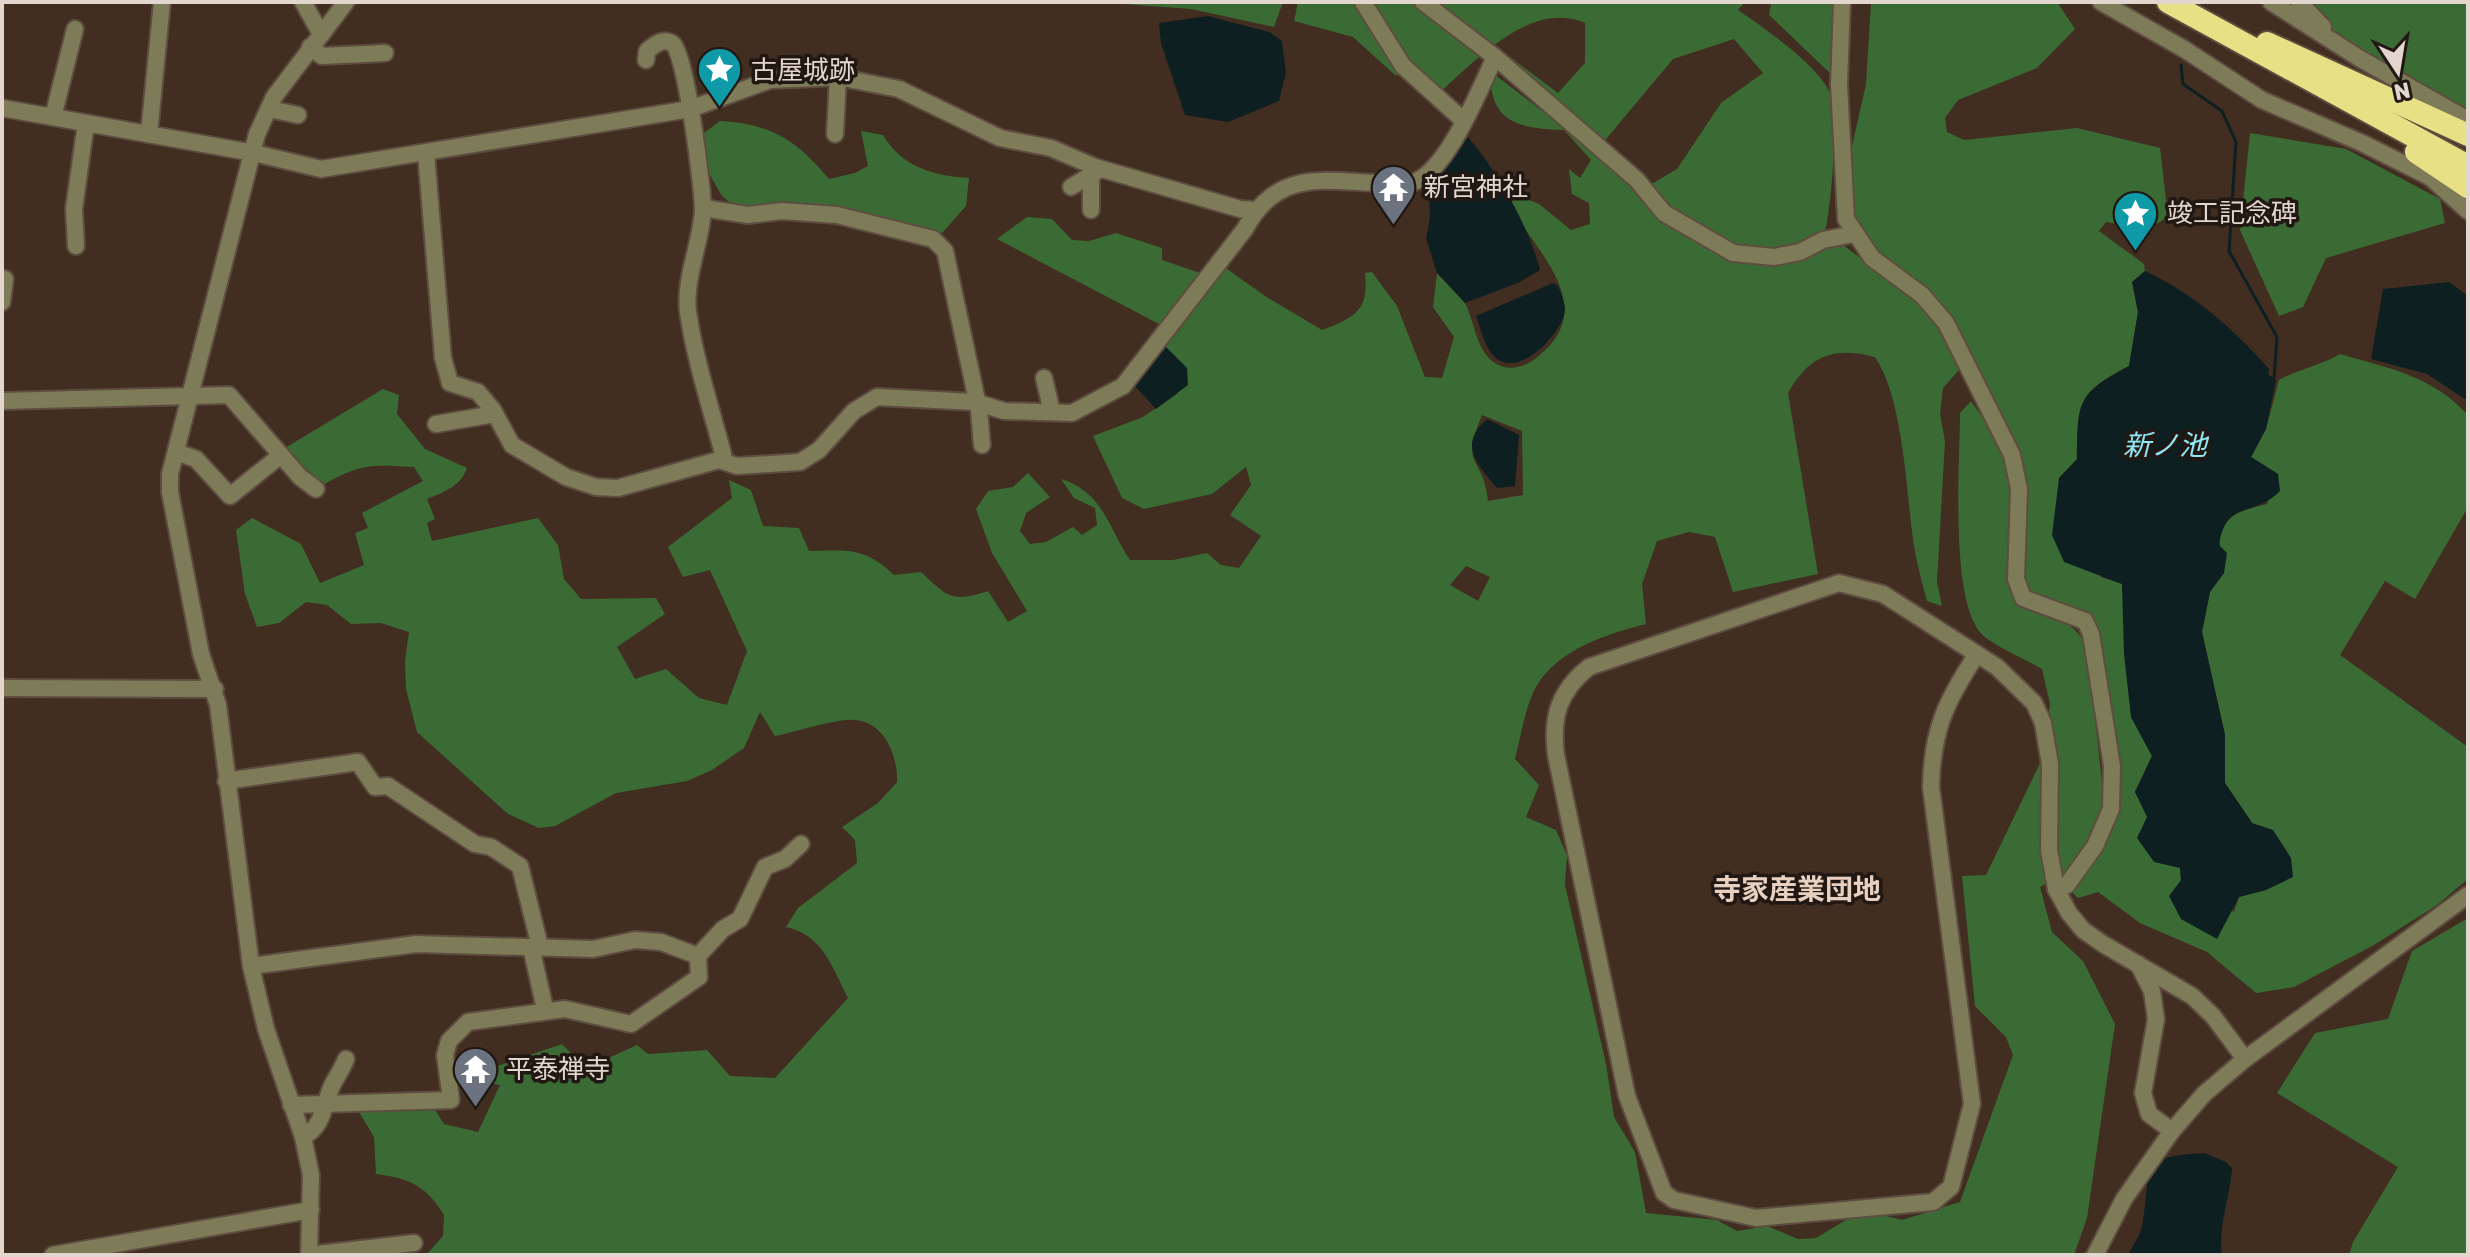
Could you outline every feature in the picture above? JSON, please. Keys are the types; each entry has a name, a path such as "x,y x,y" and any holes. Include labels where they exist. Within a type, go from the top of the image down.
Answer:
{"highway":[{"path":"2174,5 2468,166"},
{"path":"2174,5 2297,54 2468,135"},
{"path":"2240,41 2468,187"}],"street":[{"path":"149,134 162,2"},
{"path":"303,2 322,56 385,53"},
{"path":"346,2 269,109 254,153 170,474 172,511 201,654 215,689 251,966 266,1029 303,1137 311,1175 309,1255 414,1243"},
{"path":"1363,2 1403,66 1464,121"},
{"path":"1423,2 1495,57 1637,180 1664,213 1733,253 1774,257 1800,252 1823,240 1854,234"},
{"path":"1842,2 1839,84 1846,219 1872,258 1922,295 1946,323 2012,455 2019,489 2015,567 2023,598 2085,621 2091,634 2112,766 2111,809 2095,846 2067,885 2056,889"},
{"path":"2101,2 2184,49 2262,100 2362,143 2430,177 2468,211"},
{"path":"2271,2 2468,120"},
{"path":"2299,2 2334,37 2335,43"},
{"path":"53,117 75,29"},
{"path":"646,60 647,51 664,41 674,44 680,54 703,208 688,311 723,454 719,460"},
{"path":"426,153 443,358 450,383 478,392 495,414 512,445 566,477 596,487 618,488 719,460 737,466 781,466 800,462 819,450 854,411 877,397 975,402 1004,411 1072,413 1123,386 1245,229 1255,210 1291,185 1313,179 1405,185 1422,178 1437,163 1464,121 1495,57"},
{"path":"2,108 254,153 321,169 690,109 770,80 838,77 899,89 1000,138 1051,148 1096,173 1255,210"},
{"path":"835,134 838,77"},
{"path":"269,109 298,115"},
{"path":"76,246 74,209 86,123"},
{"path":"1071,187 1096,173"},
{"path":"1091,210 1096,173"},
{"path":"703,208 748,215 782,211 837,215 933,239 945,251 982,445"},
{"path":"2,302 5,279"},
{"path":"1044,378 1052,412"},
{"path":"2,401 229,395 281,455 316,489"},
{"path":"436,424 495,414"},
{"path":"176,452 196,459 230,496 281,455"},
{"path":"1977,654 1950,695 1935,732 1931,757 1931,787 1972,1104 1951,1187 1933,1202 1756,1218 1674,1200 1664,1193 1627,1096 1556,755 1553,734 1562,695 1589,667 1609,658 1839,583 1883,594 1977,654 2021,686 2034,703 2043,723 2050,764 2049,850 2056,889 2083,930 2192,996 2213,1016 2245,1059"},
{"path":"2,688 215,689"},
{"path":"226,781 358,762 375,787 388,786 475,844 491,847 520,866 545,1009"},
{"path":"291,1105 451,1100 445,1055 449,1041 475,1019 565,1009 631,1024 699,977 698,956 723,929 740,919 765,867 785,859 801,844"},
{"path":"2095,1255 2124,1199 2172,1131 2204,1094 2245,1059 2468,895"},
{"path":"251,966 416,944 593,949 635,940 661,942 698,956"},
{"path":"2137,963 2152,991 2156,1019 2143,1093 2149,1114 2172,1131"},
{"path":"303,1137 315,1131 346,1059"},
{"path":"53,1255 311,1210"}],"green space":[{"path":"1098,2 1283,2 1274,27 1191,9"},
{"path":"1298,2 1745,2 1738,10 1801,58 1829,91 1834,139 1825,232 1921,302 1942,332 1959,370 1943,388 1940,414 1945,441 1937,582 1942,606 1927,601 1920,574 1898,422 1885,375 1875,357 1847,353 1824,357 1805,370 1788,393 1818,574 1733,592 1715,537 1689,532 1657,541 1642,584 1646,624 1600,638 1570,653 1545,674 1532,695 1515,759 1539,785 1526,817 1556,830 1567,855 1565,885 1606,1064 1614,1117 1635,1152 1646,1213 1717,1220 1737,1231 1767,1226 1798,1239 1816,1238 1851,1217 1874,1213 1902,1220 1960,1202 2013,1055 2006,1037 1975,1006 1962,876 1986,875 2043,757 2050,704 2042,669 1984,636 1970,612 1960,558 1958,494 1960,413 1971,401 1999,444 2011,473 2013,504 2009,570 2015,604 2047,613 2065,623 2081,636 2087,646 2106,819 2067,873 2040,887 2052,932 2083,961 2115,1024 2087,1218 2074,1255 426,1255 443,1236 444,1215 430,1196 415,1185 376,1174 374,1137 359,1112 432,1105 444,1124 478,1132 500,1085 494,1084 492,1068 562,1044 573,1055 573,1074 637,1045 648,1054 707,1050 730,1076 775,1078 848,998 818,945 799,931 786,927 798,908 857,863 855,840 842,827 878,803 897,782 897,773 888,743 866,723 838,721 775,736 760,712 744,748 712,770 687,781 616,793 555,826 539,828 508,814 417,732 406,689 405,661 409,632 381,623 351,624 327,605 306,602 279,623 257,627 245,594 236,530 252,518 301,544 320,583 364,565 355,533 368,528 362,513 423,481 414,467 373,466 353,470 316,489 285,448 383,389 399,395 397,414 425,449 467,468 456,484 427,499 435,519 427,523 432,541 538,518 558,545 564,579 581,599 656,598 665,614 617,647 635,679 666,669 699,698 727,705 747,651 710,570 683,577 668,547 732,498 729,480 751,490 763,526 799,528 809,551 855,552 874,559 894,575 921,572 944,592 958,597 988,591 1008,622 1027,611 992,553 976,509 988,491 1013,487 1028,473 1050,497 1026,513 1020,531 1030,544 1046,542 1073,527 1082,535 1097,525 1095,508 1074,498 1061,479 1086,492 1095,502 1130,560 1173,560 1207,553 1221,565 1239,568 1261,536 1230,515 1251,485 1246,467 1212,494 1144,509 1122,498 1093,436 1143,417 1178,393 1162,343 1223,266 1322,330 1344,321 1358,310 1365,296 1365,273 1372,272 1397,306 1425,377 1442,378 1454,337 1433,307 1437,273 1466,305 1487,356 1502,366 1523,366 1552,342 1563,323 1564,304 1549,264 1508,204 1517,195 1539,204 1571,230 1590,224 1589,203 1572,194 1569,169 1580,178 1591,160 1564,130 1533,127 1510,120 1495,102 1490,71 1601,156 1638,192 1677,169 1721,103 1763,73 1734,39 1673,59 1601,145 1506,62 1510,57 1558,93 1585,63 1585,23 1565,18 1545,19 1525,26 1489,49 1441,91 1415,68 1396,76 1353,37 1294,21","holes":["1482,415 1522,431 1523,495 1488,501 1482,475 1472,454","1466,566 1490,577 1478,601 1450,585"]},
{"path":"1837,2 1834,77 1769,15 1771,4"},
{"path":"1871,2 2057,2 2075,29 2037,68 1958,100 1945,118 1947,132 1964,140 2077,128 2160,148 2168,217 2148,229 2106,222 2099,231 2144,264 2145,271 2132,282 2138,312 2129,366 2099,384 2084,402 2078,425 2077,460 2059,478 2101,577 2122,584 2131,717 2152,756 2135,792 2180,868 2181,880 2234,912 2239,897 2266,890 2253,824 2225,783 2225,735 2202,632 2210,591 2224,573 2220,543 2223,524 2238,513 2267,504 2278,474 2251,457 2266,429 2279,380 2340,354 2393,369 2424,382 2468,415 2468,507 2415,599 2385,581 2340,655 2468,747 2468,879 2437,905 2374,945 2294,987 2256,993 2207,952 2140,923 2098,892 2078,898 2072,892 2099,848 2115,810 2095,633 2033,599 2022,588 2022,473 1949,321 1875,255 1857,232 1848,194 1848,164 1866,84"},
{"path":"2307,2 2468,2 2468,112 2349,49"},
{"path":"720,121 754,126 782,136 829,179 855,173 868,166 861,131 883,135 900,155 920,168 969,178 966,206 942,233 839,211 738,209 722,196 703,163 700,136"},
{"path":"2250,133 2346,149 2440,199 2445,223 2326,258 2303,307 2279,316 2240,230"},
{"path":"1027,217 1052,219 1072,240 1089,241 1116,233 1162,248 1162,260 1200,273 1159,324 997,239"},
{"path":"2468,918 2468,1255 2349,1255 2353,1242 2398,1167 2277,1093 2315,1033 2388,1019 2412,951"}],"water":[{"path":"1208,16 1269,32 1282,41 1286,73 1279,101 1228,122 1185,115 1161,43 1159,23"},
{"path":"1468,137 1511,200 1540,270 1520,282 1465,303 1437,273 1426,238 1430,218 1429,186"},
{"name":"新ノ池","path":"2145,271 2180,290 2212,313 2256,354 2269,369 2268,374 2276,380 2266,429 2251,457 2278,474 2280,491 2228,521 2219,545 2227,553 2224,573 2210,592 2202,632 2225,735 2225,783 2252,823 2273,830 2291,858 2293,877 2266,890 2239,897 2217,939 2181,919 2169,896 2181,880 2180,868 2154,862 2137,838 2147,817 2135,792 2152,756 2131,717 2124,654 2122,584 2064,562 2052,535 2059,478 2077,459 2078,424 2084,402 2099,384 2129,366 2138,312 2132,282"},
{"path":"2449,282 2468,296 2468,401 2427,374 2371,359 2383,289"},
{"path":"1553,283 1558,286 1565,310 1548,341 1538,351 1515,363 1504,362 1494,356 1485,342 1476,316"},
{"path":"1162,343 1187,368 1188,385 1156,409 1134,385"},
{"path":"1487,419 1519,435 1515,486 1497,488 1474,455 1473,438"},
{"path":"2204,1153 2226,1162 2232,1168 2222,1233 2222,1255 2128,1255 2142,1225 2152,1168 2167,1158"}],"waterway":[{"path":"2181,65 2183,84 2222,111 2236,142 2229,251 2277,337 2274,379"}],"place":[{"name":"古屋城跡","path":"720,109"},
{"name":"新宮神社","path":"1393,226"},
{"name":"竣工記念碑","path":"2136,252"},
{"name":"平泰禅寺","path":"475,1108"}],"district":[{"name":"寺家産業団地","path":"1797,889"}]}
